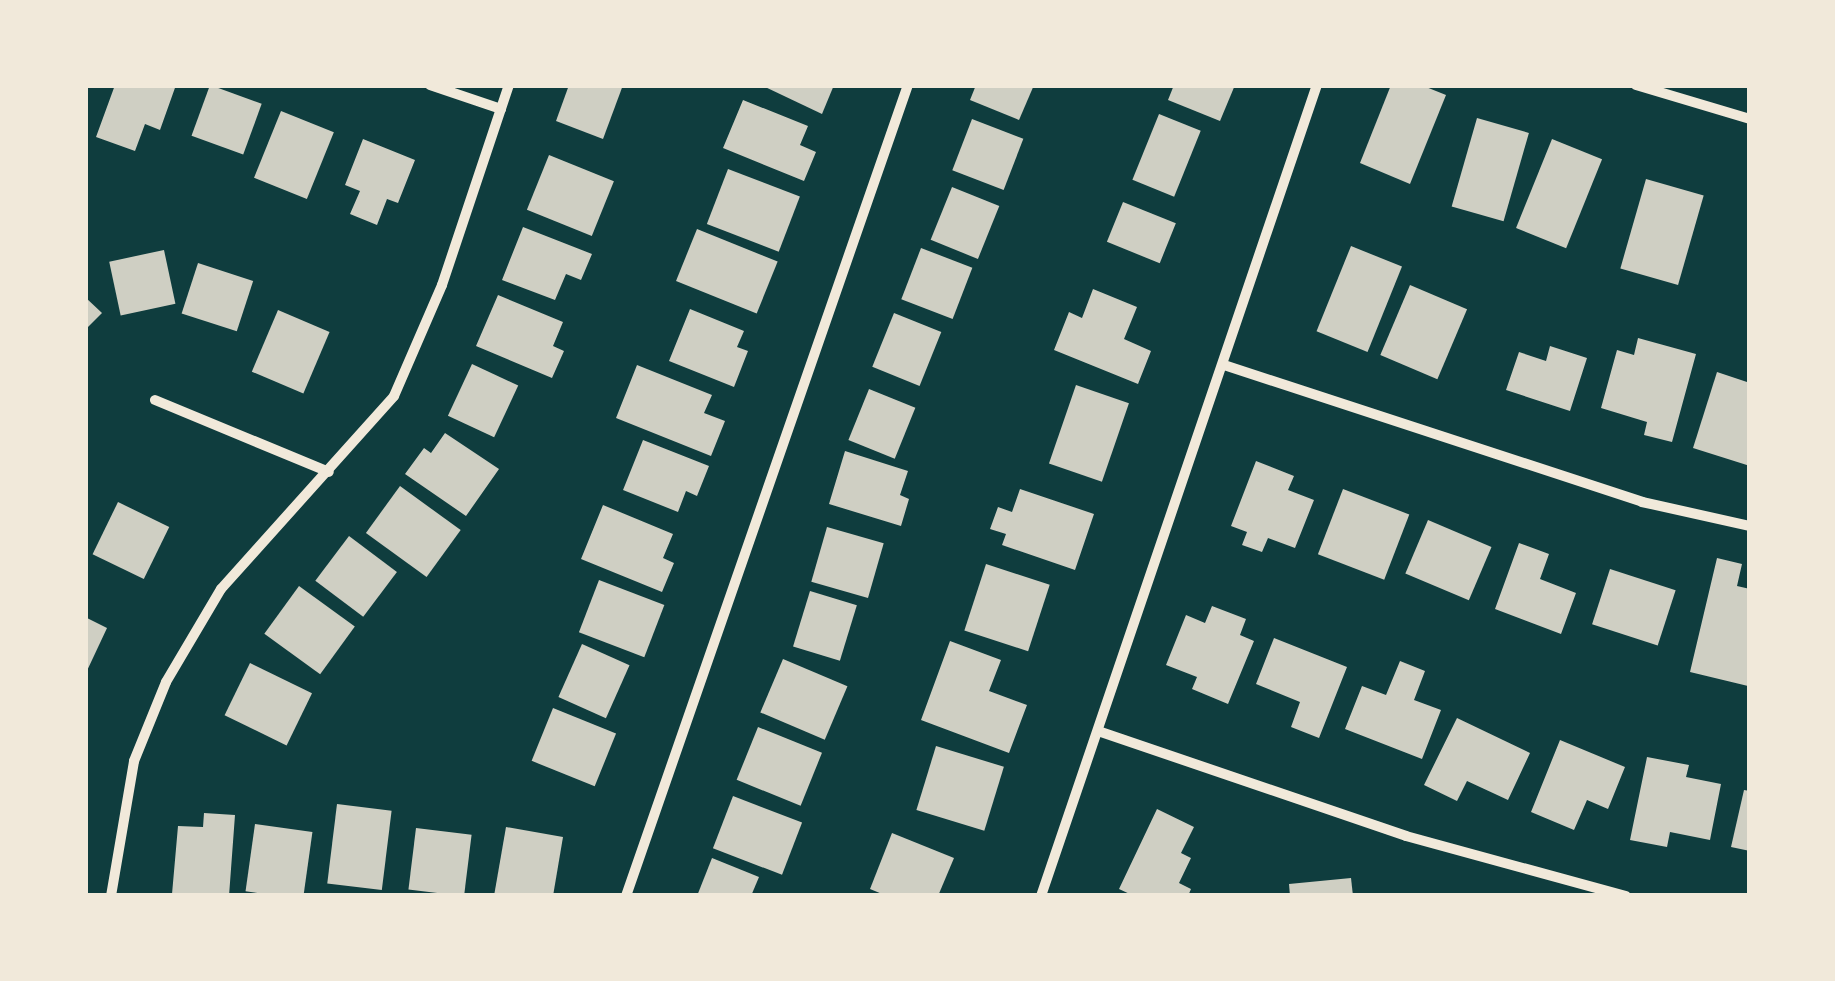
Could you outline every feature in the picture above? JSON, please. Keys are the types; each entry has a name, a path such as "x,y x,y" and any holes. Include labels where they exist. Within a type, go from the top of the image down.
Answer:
{"street":[{"path":"430,85 501,109"},
{"path":"110,896 129,779 166,682 222,590 370,430 417,353 509,85"},
{"path":"626,896 908,85"},
{"path":"1041,896 1317,85"},
{"path":"1636,85 1750,118"},
{"path":"1224,365 1642,502 1750,526"},
{"path":"155,400 329,472"},
{"path":"1098,731 1406,836 1626,896"}],"building":[{"path":"115,85 176,85 160,130 145,124 135,151 96,137"},
{"path":"210,85 262,104 243,155 192,136"},
{"path":"569,85 623,85 603,139 556,121"},
{"path":"761,85 834,85 822,114"},
{"path":"976,85 1034,85 1019,120 970,100"},
{"path":"1174,85 1235,85 1220,121 1168,100"},
{"path":"1391,85 1421,85 1446,95 1410,184 1360,163"},
{"path":"743,100 808,126 800,145 816,152 804,181 723,148"},
{"path":"281,111 334,132 307,199 254,178"},
{"path":"1159,114 1201,131 1174,197 1132,180"},
{"path":"1477,118 1529,133 1504,221 1452,206"},
{"path":"972,119 1023,139 1004,190 952,170"},
{"path":"363,139 415,160 398,203 387,199 377,225 350,214 360,191 345,185"},
{"path":"1552,139 1602,159 1566,248 1516,228"},
{"path":"549,155 614,181 592,236 527,210"},
{"path":"728,169 800,197 779,252 707,224"},
{"path":"1646,179 1704,196 1678,285 1620,268"},
{"path":"952,187 999,206 978,259 931,240"},
{"path":"1123,202 1176,223 1160,263 1107,242"},
{"path":"523,227 592,254 581,280 566,274 555,300 502,280"},
{"path":"697,229 778,262 757,314 676,281"},
{"path":"1351,246 1402,267 1368,352 1317,331"},
{"path":"921,248 972,268 953,319 901,299"},
{"path":"164,250 175,304 121,315 109,262"},
{"path":"198,263 253,281 237,331 182,313"},
{"path":"1410,285 1467,309 1437,379 1380,355"},
{"path":"1093,289 1137,307 1124,339 1151,351 1138,384 1054,350 1069,312 1082,318"},
{"path":"498,295 563,322 553,346 564,351 552,378 476,346"},
{"path":"85,297 102,313 85,330"},
{"path":"690,309 744,331 737,347 748,351 734,387 669,361"},
{"path":"278,310 330,332 303,394 252,372"},
{"path":"894,313 941,332 920,386 872,367"},
{"path":"1638,338 1696,354 1672,442 1644,435 1647,422 1601,408 1617,350 1634,355"},
{"path":"1550,346 1587,358 1570,411 1506,390 1519,352 1546,361"},
{"path":"472,364 518,386 494,437 448,416"},
{"path":"637,365 712,395 704,413 725,421 711,456 616,418"},
{"path":"1717,372 1750,383 1750,466 1693,448"},
{"path":"1076,385 1129,403 1102,482 1049,463"},
{"path":"869,389 915,408 895,459 848,440"},
{"path":"445,433 499,469 466,516 405,474 424,448 431,453"},
{"path":"643,440 709,466 697,496 686,491 678,512 623,490"},
{"path":"845,451 908,471 900,495 909,499 901,526 829,504"},
{"path":"1256,461 1294,476 1288,490 1314,500 1295,548 1268,538 1262,552 1242,545 1247,532 1231,526"},
{"path":"400,486 461,530 427,577 366,533"},
{"path":"1020,489 1094,514 1075,570 1002,545 1006,534 990,529 998,507 1012,512"},
{"path":"1343,489 1409,514 1384,580 1318,554"},
{"path":"118,502 169,527 144,579 93,554"},
{"path":"603,505 673,534 663,558 674,563 662,592 581,559"},
{"path":"1428,520 1492,547 1469,600 1405,573"},
{"path":"827,527 884,543 868,598 811,582"},
{"path":"349,536 397,572 363,617 315,581"},
{"path":"1519,543 1549,554 1540,579 1576,593 1561,634 1495,609"},
{"path":"1717,558 1742,564 1737,586 1750,589 1748,686 1690,672"},
{"path":"986,564 1050,585 1028,651 964,631"},
{"path":"1610,569 1676,590 1658,645 1592,624"},
{"path":"599,580 664,605 644,657 579,632"},
{"path":"299,586 355,627 320,674 264,634"},
{"path":"810,591 857,605 840,661 793,646"},
{"path":"1212,606 1246,619 1240,635 1254,641 1228,704 1192,689 1197,677 1166,665 1186,615 1205,623"},
{"path":"85,617 107,628 85,675"},
{"path":"1274,638 1347,667 1319,738 1291,727 1300,702 1256,684"},
{"path":"950,641 1001,660 989,691 1027,705 1009,753 921,720"},
{"path":"582,644 630,665 606,718 558,697"},
{"path":"783,659 847,686 825,740 760,712"},
{"path":"1400,661 1425,671 1414,700 1441,710 1422,759 1345,729 1362,686 1386,695"},
{"path":"250,663 312,693 287,745 225,715"},
{"path":"553,708 616,733 595,786 532,761"},
{"path":"1457,718 1530,753 1508,800 1467,781 1457,801 1424,785"},
{"path":"758,727 822,753 801,806 737,780"},
{"path":"1560,740 1625,767 1608,809 1587,800 1574,830 1531,812"},
{"path":"936,746 1004,767 984,831 916,810"},
{"path":"1647,757 1689,765 1686,777 1721,784 1710,840 1670,832 1667,847 1630,840"},
{"path":"1744,790 1750,791 1750,851 1731,847"},
{"path":"733,796 802,823 782,875 713,848"},
{"path":"337,804 392,811 382,890 327,883"},
{"path":"1157,809 1194,827 1181,853 1191,858 1179,883 1191,889 1188,896 1134,896 1119,889"},
{"path":"204,813 235,815 229,896 172,894 178,826 203,827"},
{"path":"255,824 312,832 303,896 246,891"},
{"path":"506,827 563,837 553,896 494,896"},
{"path":"416,828 472,835 464,896 408,890"},
{"path":"892,833 954,858 938,896 887,896 870,889"},
{"path":"712,858 759,877 751,896 697,896"},
{"path":"1351,878 1353,896 1290,896 1289,884"}]}
